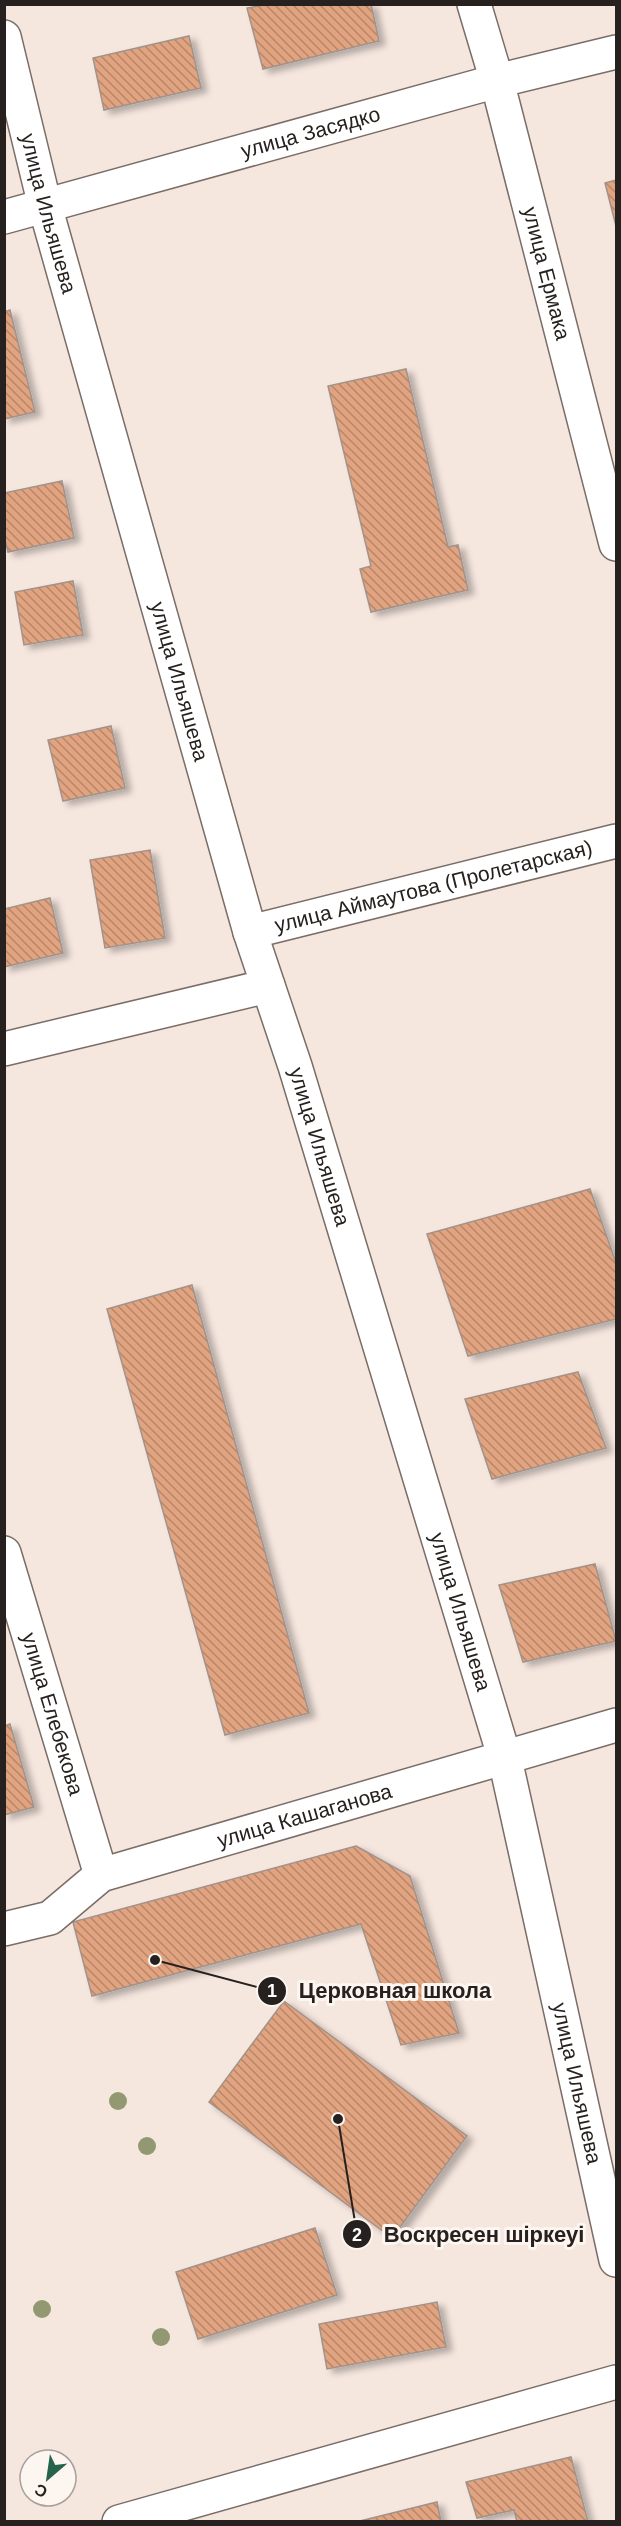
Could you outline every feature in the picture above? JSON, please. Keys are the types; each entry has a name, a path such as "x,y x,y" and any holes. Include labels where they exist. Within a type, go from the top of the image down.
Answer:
{"street":[{"name":"улица Ермака","path":"474,4 497,81 616,544"},
{"name":"улица Ильяшева","path":"4,38 45,206 250,932 295,1066 505,1759 616,2260"},
{"name":"улица Засядко","path":"4,217 497,81 616,52"},
{"name":"улица Аймаутова (Пролетарская)","path":"250,932 616,841"},
{"path":"4,1049 268,987"},
{"name":"улица Елебекова","path":"4,1553 101,1875"},
{"name":"улица Кашаганова","path":"4,1929 50,1918 101,1875 616,1725"},
{"path":"119,2522 616,2382"}],"building":[{"path":"270,4 371,4 379,41 263,69 247,8"},
{"path":"189,36 201,88 104,110 93,58"},
{"path":"616,180 616,226 605,183"},
{"path":"10,310 35,412 4,419 4,312"},
{"path":"406,369 448,547 458,545 468,590 371,612 360,569 371,566 328,386"},
{"path":"62,481 74,538 8,552 4,536 4,493"},
{"path":"73,581 83,635 24,645 15,592"},
{"path":"111,726 125,788 63,801 48,740"},
{"path":"150,850 165,938 105,948 90,860"},
{"path":"50,898 63,953 4,967 4,909"},
{"path":"590,1189 616,1263 616,1319 468,1356 427,1234"},
{"path":"192,1285 309,1713 225,1735 107,1309"},
{"path":"578,1372 606,1448 492,1479 465,1399"},
{"path":"595,1564 616,1641 523,1662 499,1585"},
{"path":"10,1724 34,1807 4,1815 4,1726"},
{"path":"356,1846 410,1876 459,2033 401,2045 361,1924 92,1996 73,1922"},
{"path":"284,2001 467,2136 392,2238 209,2102"},
{"path":"315,2228 337,2295 198,2339 176,2272"},
{"path":"437,2302 446,2347 327,2369 319,2324"},
{"path":"571,2457 588,2522 517,2522 514,2510 477,2518 466,2482"},
{"path":"437,2502 441,2522 356,2522"}],"place":[{"name":"Церковная школа","path":"155,1960"},
{"name":"Воскресен шіркеуі","path":"338,2119"}]}
